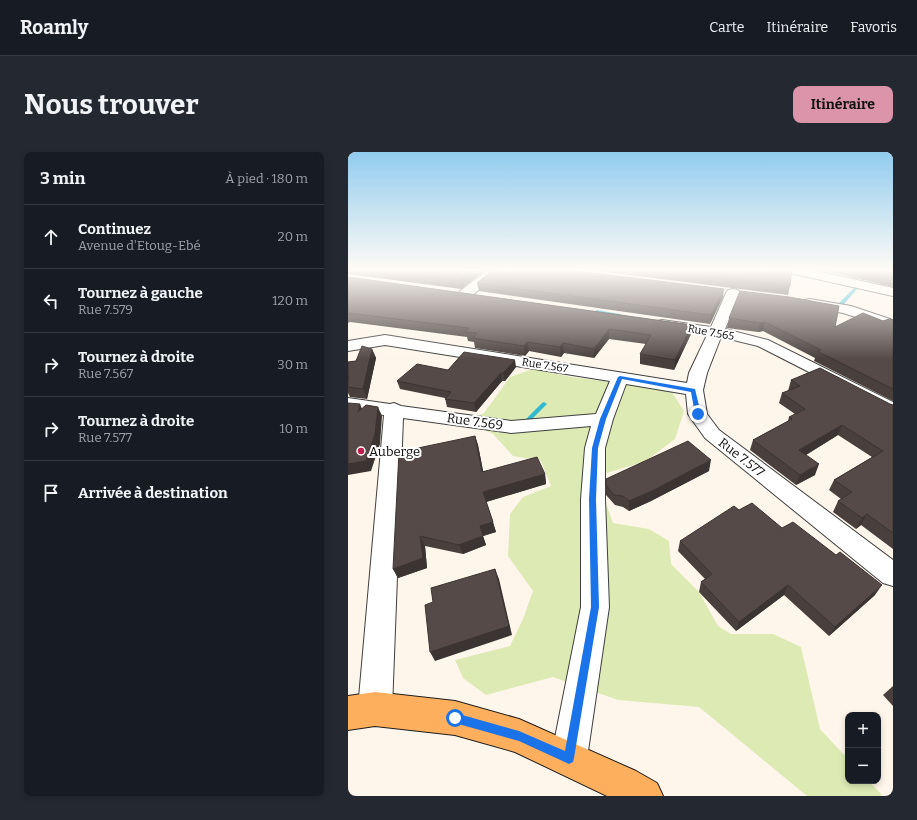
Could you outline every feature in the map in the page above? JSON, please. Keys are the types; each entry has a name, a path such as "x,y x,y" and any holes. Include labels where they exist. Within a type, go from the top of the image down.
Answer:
{"main road":[{"path":"362,711 455,718 519,736 569,758 623,784 644,796"}],"street":[{"name":"Rue 7.577","path":"731,299 718,332 698,373 694,390 698,414 712,434 893,575"},
{"path":"795,301 846,309 890,321"},
{"name":"Rue 7.565","path":"648,322 718,332 763,343 815,368 893,409"},
{"path":"348,332 385,340"},
{"name":"Rue 7.567","path":"348,346 385,340 694,390"},
{"path":"569,758 595,607 593,499 595,448 603,419 620,377"},
{"name":"Rue 7.569","path":"348,404 394,409 511,427 603,419"},
{"path":"362,711 394,409"}],"green space":[{"path":"533,369 571,377 670,389 684,411 675,439 646,461 587,479 585,487 607,506 613,523 649,529 669,541 671,564 699,592 718,626 731,634 773,634 801,647 820,729 845,756 845,784 872,784 881,794 881,796 807,796 699,707 618,700 553,677 486,695 463,678 455,660 510,646 523,619 533,591 508,556 510,514 523,497 551,486 541,461 513,456 493,434 466,421 484,413 510,377"}],"building":[{"path":"348,299 506,299 692,325 675,360 640,354 651,335 609,329 594,349 563,343 560,347 527,342 524,346 473,338 477,333 465,332 469,328 348,313"},
{"path":"594,299 719,299 711,315"},
{"path":"737,299 800,299 839,306 835,327 863,313 883,321 889,319 893,320 893,389 817,351 821,350 765,322 760,323 729,318"},
{"path":"362,346 372,349 363,389 348,387 348,362 356,361"},
{"path":"464,352 515,360 474,403 445,399 451,392 397,381 417,364 448,370"},
{"path":"820,368 893,405 893,533 867,514 862,518 838,501 852,492 834,480 883,451 842,425 799,450 819,464 800,475 753,440 792,419 789,417 805,409 782,393 800,386 791,380"},
{"path":"348,403 360,404 358,412 366,405 378,407 375,434 366,461 348,464"},
{"path":"475,436 482,472 537,457 545,474 483,492 493,522 480,526 483,536 459,545 420,536 423,558 393,569 399,452"},
{"path":"688,441 711,460 652,491 629,501 623,496 614,495 606,485 606,479"},
{"path":"752,503 782,528 793,522 836,555 840,552 882,585 835,627 788,585 739,622 701,582 712,574 680,541 734,506 739,510"},
{"path":"495,569 509,626 430,652 425,605 433,602 431,588"}],"waterway":[{"path":"841,304 846,299"},
{"path":"598,311 620,315"},
{"path":"523,425 544,404"}],"place":[{"name":"Auberge","path":"361,451"}],"route":[{"path":"455,718 519,736 569,758 595,607 593,499 595,448 603,419 620,377 694,390 698,414"}]}
